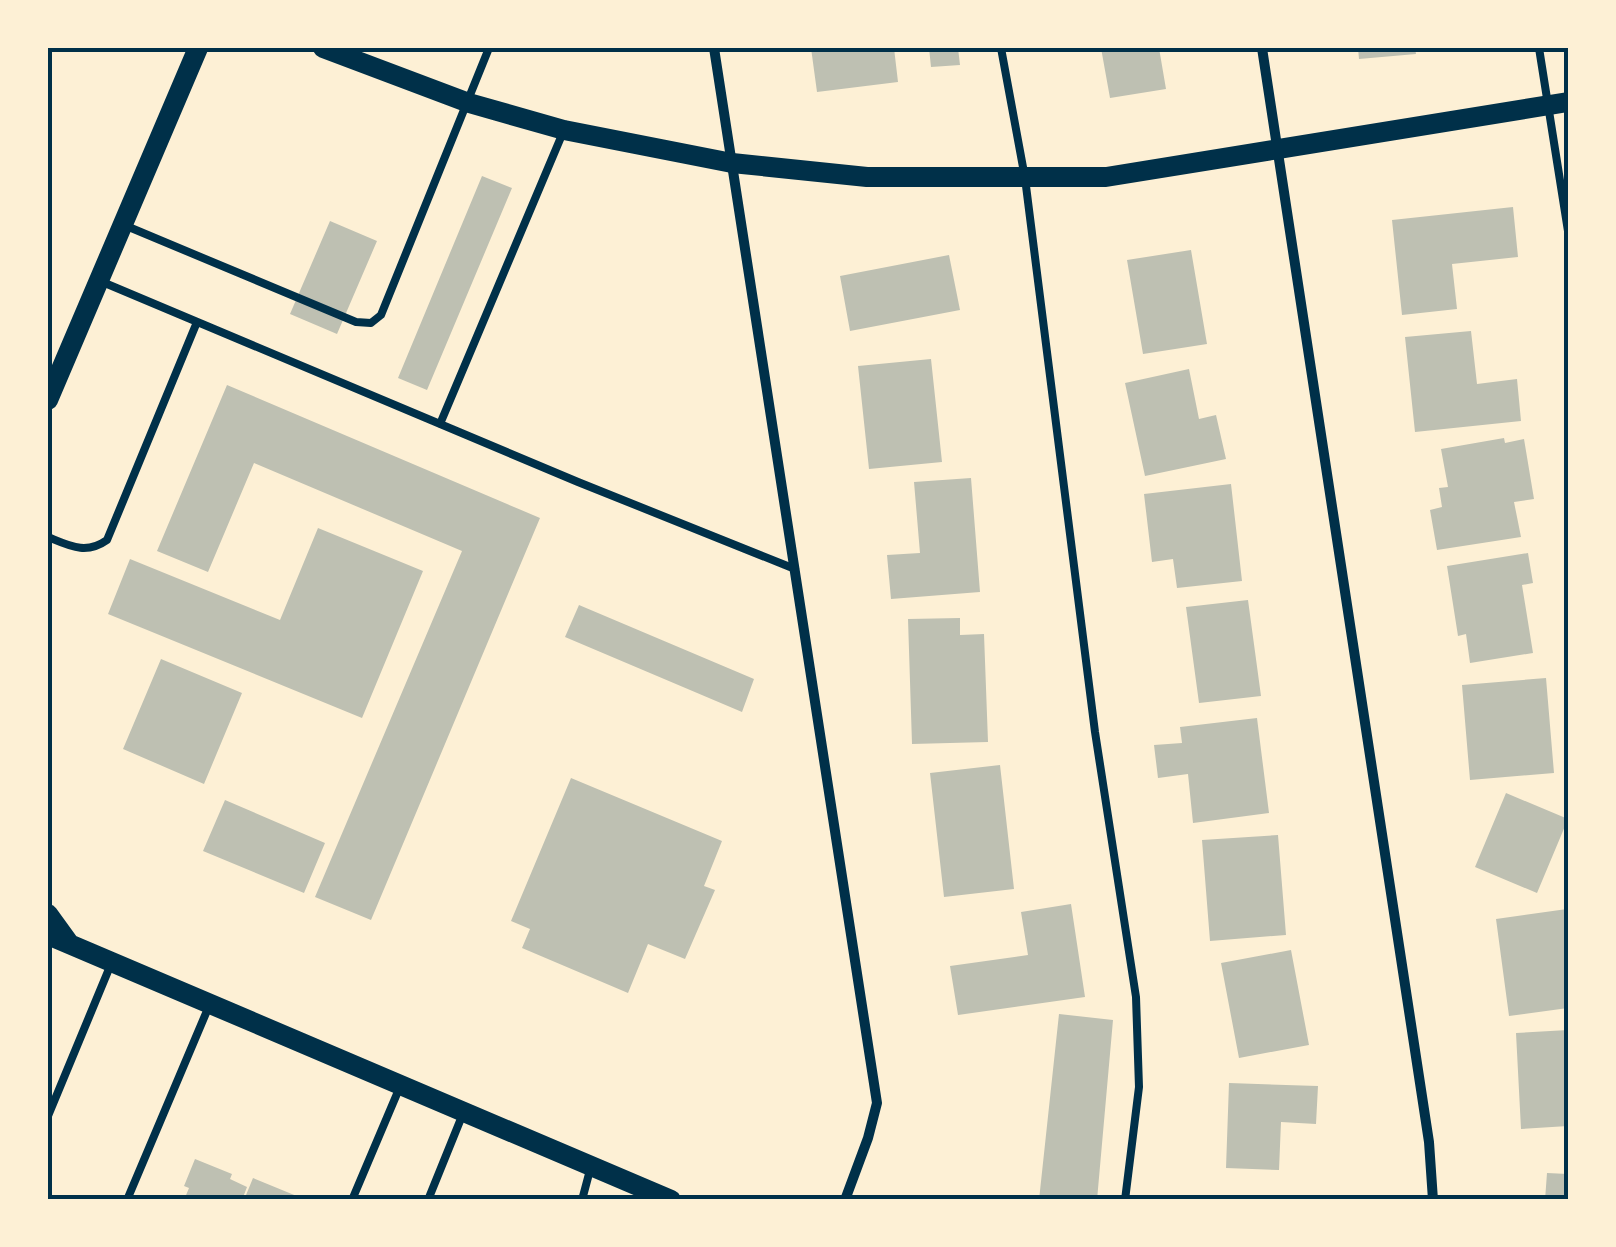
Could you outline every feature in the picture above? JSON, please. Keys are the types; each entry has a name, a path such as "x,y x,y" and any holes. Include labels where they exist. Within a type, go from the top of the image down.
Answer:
{"main road":[{"path":"48,400 198,48"},
{"path":"323,48 358,54 469,103 564,130 732,163 868,178 1106,177 1558,104"},
{"path":"48,914 70,944"},
{"path":"48,935 672,1200"},
{"path":"48,944 70,944"}],"street":[{"path":"714,48 877,1102 845,1200"},
{"path":"1262,48 1429,1142 1433,1200"}],"lane":[{"path":"124,225 356,322 371,322 381,315 489,48"},
{"path":"1001,48 1025,178 1095,732 1136,997 1140,1087 1125,1200"},
{"path":"1540,48 1558,104 1568,231"},
{"path":"440,424 564,130"},
{"path":"100,282 795,569"},
{"path":"48,538 94,549 107,540 197,322"},
{"path":"48,1116 112,962"},
{"path":"126,1200 210,1004"},
{"path":"352,1200 401,1085"},
{"path":"428,1200 464,1112"},
{"path":"582,1200 591,1166"}],"building":[{"path":"811,48 894,48 898,82 817,92"},
{"path":"929,48 958,48 960,65 931,67"},
{"path":"1101,48 1159,48 1166,89 1110,98"},
{"path":"1358,48 1415,48 1416,54 1359,59"},
{"path":"482,176 512,188 427,390 398,378"},
{"path":"1513,207 1518,257 1452,264 1457,309 1402,315 1392,220"},
{"path":"330,221 377,241 337,334 290,314"},
{"path":"1191,250 1207,344 1143,354 1127,260"},
{"path":"949,255 960,310 850,331 840,276"},
{"path":"1471,331 1477,384 1517,379 1521,421 1415,432 1405,337"},
{"path":"931,359 942,462 869,469 858,366"},
{"path":"1189,369 1199,419 1216,415 1226,459 1145,476 1125,383"},
{"path":"227,385 540,518 371,920 315,897 462,551 254,463 208,572 157,551"},
{"path":"1504,438 1505,443 1524,439 1534,499 1514,502 1521,537 1437,550 1430,510 1442,507 1439,488 1448,487 1441,449"},
{"path":"971,478 980,592 891,599 887,555 920,553 914,482"},
{"path":"1231,484 1242,581 1177,588 1173,559 1152,562 1144,494"},
{"path":"318,528 423,571 362,718 108,614 130,559 280,620"},
{"path":"1528,553 1533,583 1522,585 1533,653 1470,663 1466,634 1458,636 1447,566"},
{"path":"1248,600 1261,696 1199,703 1186,607"},
{"path":"579,605 754,679 742,712 565,637"},
{"path":"960,618 960,635 984,634 988,742 912,744 908,619"},
{"path":"161,659 242,693 204,784 123,749"},
{"path":"1546,678 1554,773 1470,780 1462,685"},
{"path":"1257,718 1269,813 1193,823 1188,774 1158,778 1154,745 1182,743 1180,727"},
{"path":"1000,765 1014,889 944,897 930,773"},
{"path":"571,778 722,841 704,886 715,890 685,959 648,944 628,993 522,948 530,929 511,921"},
{"path":"1506,793 1568,819 1537,893 1475,867"},
{"path":"225,800 325,843 304,893 203,851"},
{"path":"1278,835 1286,935 1210,941 1202,840"},
{"path":"1071,904 1085,997 958,1015 950,966 1028,955 1021,912"},
{"path":"1567,909 1568,1008 1509,1016 1496,919"},
{"path":"1291,950 1309,1045 1239,1058 1221,963"},
{"path":"1059,1014 1113,1020 1097,1200 1039,1200"},
{"path":"1568,1030 1568,1126 1521,1129 1516,1033"},
{"path":"1229,1083 1318,1086 1316,1124 1281,1122 1279,1170 1226,1168"},
{"path":"195,1159 232,1174 230,1179 247,1187 242,1200 184,1200 189,1188 184,1186"},
{"path":"1547,1173 1568,1174 1568,1200 1545,1200"},
{"path":"253,1178 304,1199 304,1200 244,1200"}]}
